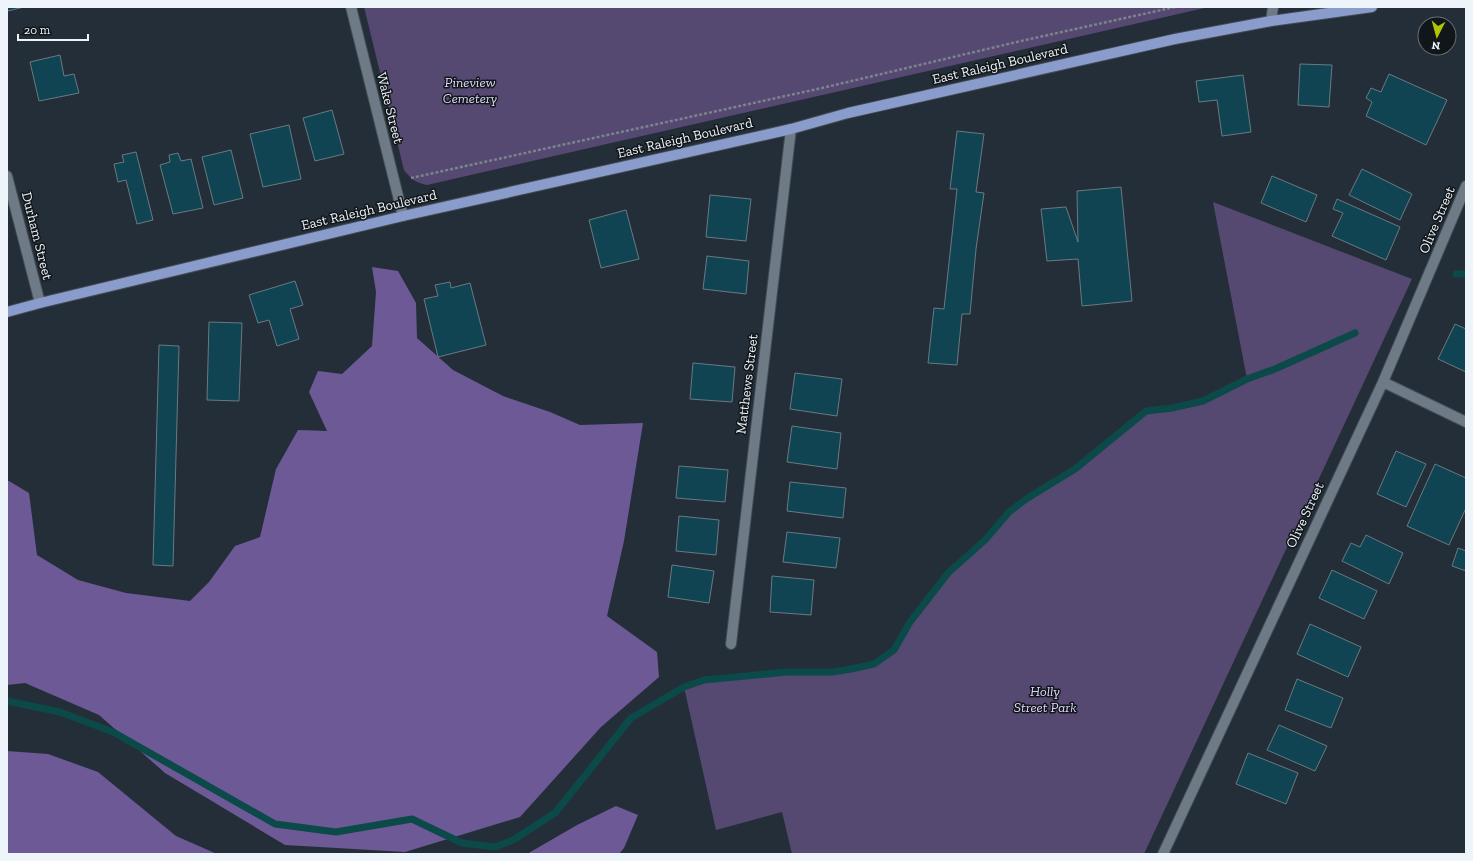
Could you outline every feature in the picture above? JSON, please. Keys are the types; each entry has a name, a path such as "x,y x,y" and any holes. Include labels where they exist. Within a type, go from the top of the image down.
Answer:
{"main road":[{"name":"East Raleigh Boulevard","path":"7,312 403,216 791,129 848,113 1137,48 1271,21 1372,7"}],"street":[{"name":"Wake Street","path":"351,7 403,216"},
{"path":"1271,21 1272,7"},
{"name":"Matthews Street","path":"731,644 791,129"},
{"name":"Durham Street","path":"7,176 40,303"},
{"name":"Olive Street","path":"1163,854 1383,382 1466,186"},
{"path":"1383,382 1466,422"}],"path":[{"path":"411,178 822,88 1021,41 1175,7"}],"green space":[{"name":"Pineview Cemetery","path":"364,7 1209,7 427,185 414,180 404,170"},
{"name":"Holly Street Park","path":"1213,202 1412,279 1144,854 792,854 782,812 716,830 684,687 704,680 787,672 832,672 874,664 894,650 910,622 948,573 985,540 1009,512 1026,499 1075,469 1146,411 1172,408 1203,401 1247,379"}],"shaded area":[{"path":"372,267 398,271 416,303 417,338 453,370 503,396 550,412 580,425 643,423 624,541 607,616 657,652 659,677 601,727 520,817 405,852 285,845 165,773 99,715 25,683 7,685 7,481 29,493 37,555 78,580 126,593 190,601 209,582 235,546 260,537 276,469 298,430 327,431 309,392 318,371 342,374 372,346 376,292"},
{"path":"7,751 48,754 98,772 176,836 217,854 7,854"},
{"path":"616,806 638,815 624,848 619,854 527,854 577,825"}],"building":[{"path":"7,7 24,7 8,11"},
{"path":"60,55 64,76 74,74 79,93 39,101 30,62"},
{"path":"1300,64 1332,65 1329,107 1298,105"},
{"path":"1389,74 1447,100 1426,145 1366,116 1372,102 1366,98 1371,88 1381,92"},
{"path":"1243,75 1251,132 1222,136 1217,100 1199,102 1196,81"},
{"path":"332,110 344,154 315,161 303,118"},
{"path":"289,125 301,179 263,187 250,134"},
{"path":"957,131 984,134 976,192 984,193 976,249 970,314 962,314 957,365 928,363 934,308 944,309 957,189 950,189"},
{"path":"231,150 243,198 214,205 202,157"},
{"path":"136,152 153,220 137,224 126,180 118,182 114,164 124,162 122,155"},
{"path":"178,153 181,161 191,159 203,208 173,214 160,165 170,162 169,155"},
{"path":"1362,169 1412,194 1400,220 1349,195"},
{"path":"1272,176 1317,195 1306,222 1261,203"},
{"path":"1121,187 1132,301 1082,306 1078,259 1047,261 1041,209 1066,207 1078,242 1077,191"},
{"path":"710,195 751,199 746,241 706,237"},
{"path":"1337,199 1400,227 1386,260 1332,236 1343,213 1333,209"},
{"path":"626,210 639,259 601,268 589,220"},
{"path":"707,256 749,261 746,294 703,289"},
{"path":"295,281 303,305 290,309 299,339 277,346 269,320 258,323 249,295"},
{"path":"450,282 451,288 470,283 486,345 438,357 424,299 438,296 435,285"},
{"path":"209,322 242,323 239,401 207,400"},
{"path":"1455,324 1466,329 1466,372 1438,359"},
{"path":"159,345 179,346 173,566 153,565"},
{"path":"693,363 735,367 732,402 690,399"},
{"path":"795,373 842,379 837,416 790,409"},
{"path":"792,426 841,433 837,469 787,462"},
{"path":"1396,451 1426,464 1406,507 1377,494"},
{"path":"1435,464 1466,478 1466,508 1449,545 1407,526"},
{"path":"679,466 728,470 725,502 676,498"},
{"path":"790,482 846,488 843,518 787,511"},
{"path":"679,516 719,520 716,555 676,551"},
{"path":"787,532 840,538 836,568 783,562"},
{"path":"1366,535 1403,553 1389,584 1342,561 1351,543 1360,547"},
{"path":"1458,548 1466,551 1466,571 1452,566"},
{"path":"672,565 714,571 709,603 668,597"},
{"path":"1332,570 1377,591 1364,619 1319,598"},
{"path":"772,576 814,580 811,615 770,612"},
{"path":"1310,624 1361,647 1348,677 1297,654"},
{"path":"1297,679 1343,698 1331,728 1285,710"},
{"path":"1279,725 1327,746 1315,771 1267,750"},
{"path":"1248,753 1298,773 1286,804 1236,784"}],"waterway":[{"path":"1456,274 1466,274"},
{"path":"7,701 60,712 113,732 275,824 336,832 412,819 462,843 495,847 513,840 555,813 631,718 684,687 704,680 787,672 832,672 874,664 894,650 910,622 948,573 985,540 1009,512 1026,499 1075,469 1146,411 1172,408 1203,401 1247,379 1275,369 1355,333"}]}
